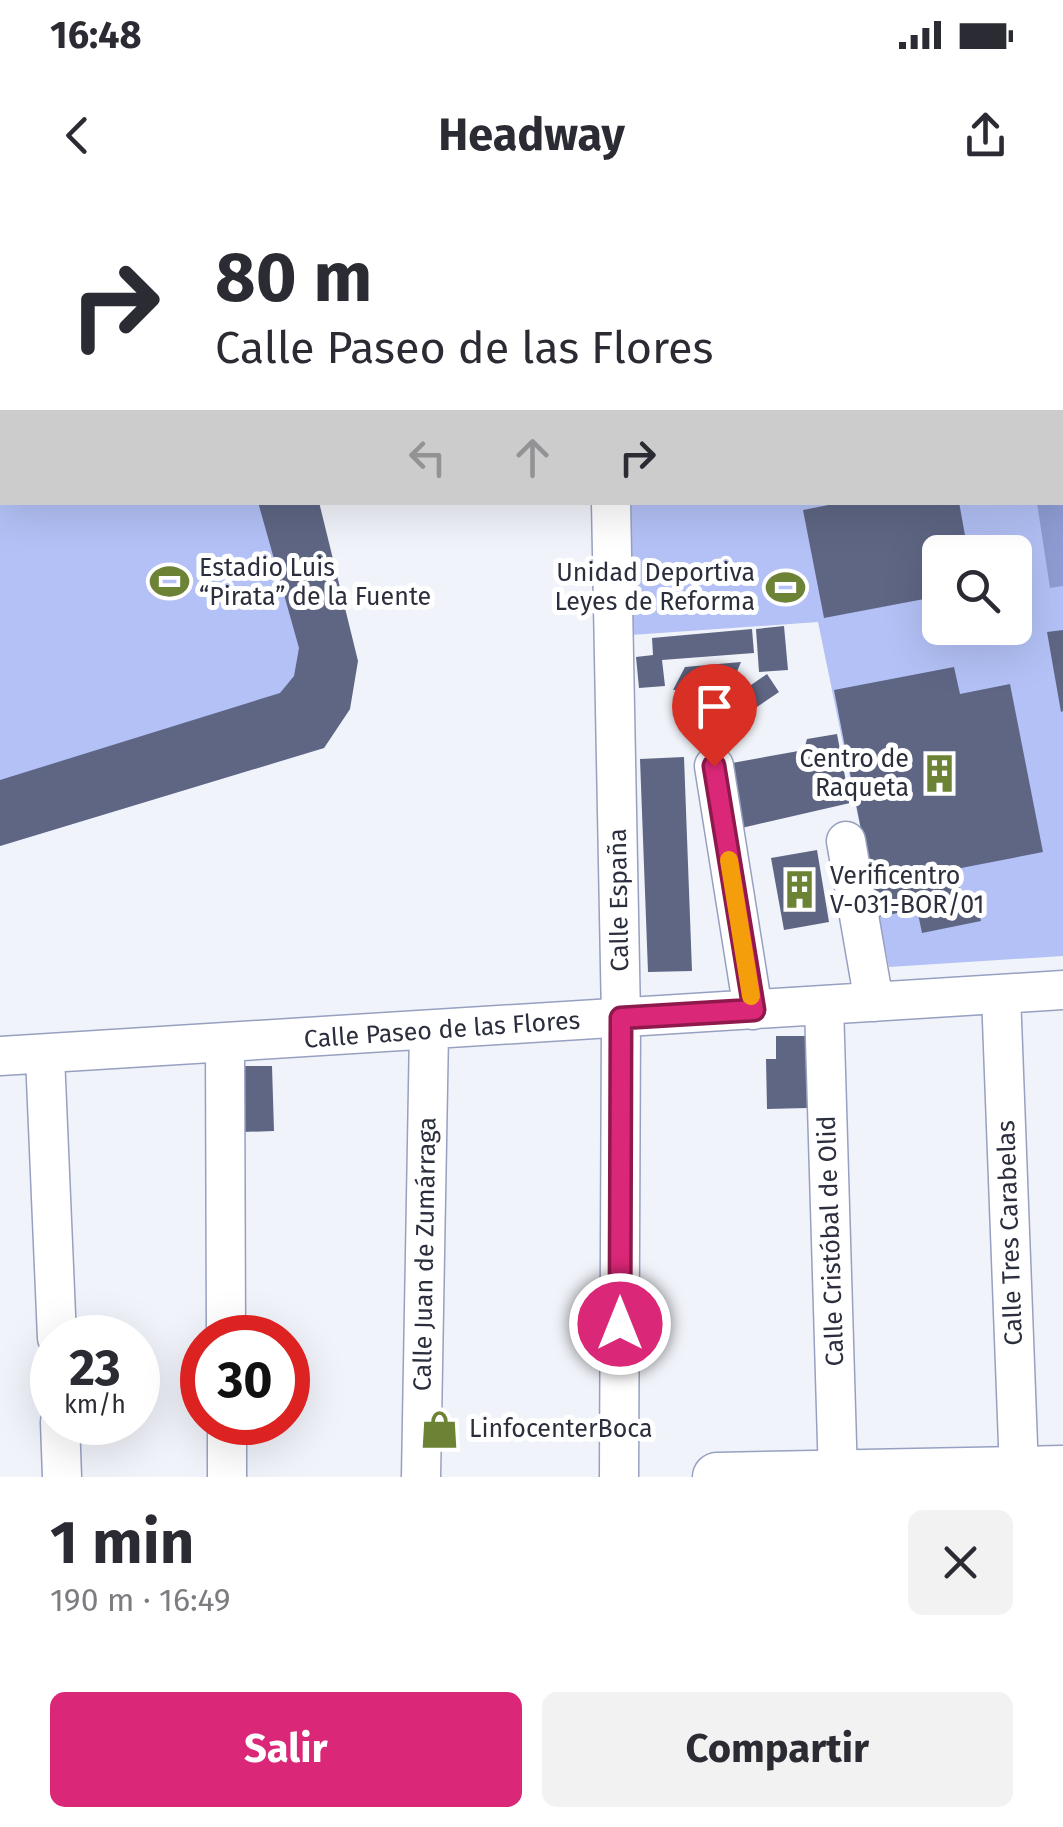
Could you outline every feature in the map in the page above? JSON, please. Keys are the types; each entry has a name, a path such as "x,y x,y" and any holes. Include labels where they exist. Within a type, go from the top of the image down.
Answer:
{"main road":[{"path":"716,1477 1041,1471"}],"street":[{"name":"Calle España","path":"610,505 621,1018 619,1477"},
{"path":"714,766 754,1010"},
{"path":"846,842 874,1002"},
{"name":"Calle Paseo de las Flores","path":"0,1056 1063,990"},
{"name":"Calle Tres Carabelas","path":"1001,994 1041,1471"},
{"name":"Calle Cristóbal de Olid","path":"824,1005 838,1476"},
{"name":"Calle Juan de Zumárraga","path":"422,1477 429,1031"},
{"path":"224,1044 226,1315"},
{"path":"45,1056 56,1315"},
{"path":"61,1445 62,1477"},
{"path":"227,1445 227,1477"}],"shaded area":[{"name":"Estadio Luis “Pirata” de la Fuente","path":"0,505 319,505 350,709 324,748 0,846"},
{"name":"Unidad Deportiva Leyes de Reforma","path":"627,505 1063,505 1063,956 889,967 818,622 631,635"},
{"path":"1037,505 1063,505 1063,586 1050,588"}],"building":[{"path":"259,505 320,505 358,661 350,709 324,748 0,846 0,780 280,693 294,676 299,648"},
{"path":"829,505 960,505 965,535 922,535 922,599 824,618 803,510"},
{"path":"784,626 788,670 759,672 756,629"},
{"path":"752,629 754,653 662,660 665,686 639,688 636,657 653,655 652,638"},
{"path":"1063,630 1063,711 1061,712 1047,632"},
{"path":"741,662 731,686 673,690 685,667"},
{"name":"Centro de Raqueta","path":"954,667 960,694 1010,684 1043,852 956,869 962,901 976,898 981,921 922,933 917,909 878,917 834,690"},
{"path":"767,674 779,692 714,736 702,719"},
{"path":"837,734 850,803 733,830 721,765 804,750 807,739"},
{"path":"684,757 692,971 648,972 640,759"},
{"name":"Verificentro V-031-BOR/01","path":"817,850 829,922 784,930 771,858"},
{"path":"776,1036 806,1036 807,1108 767,1109 766,1059 776,1059"},
{"path":"241,1066 272,1066 274,1131 242,1132"}],"slow traffic":[{"path":"729,860 751,996"}],"place":[{"name":"Estadio Luis “Pirata” de la Fuente","path":"169,582"},
{"name":"Unidad Deportiva Leyes de Reforma","path":"785,587"},
{"name":"Centro de Raqueta","path":"939,773"},
{"name":"Verificentro V-031-BOR/01","path":"800,890"},
{"name":"LinfocenterBoca","path":"439,1429"}],"route":[{"path":"620,1324 621,1018 754,1010 714,766"}]}
